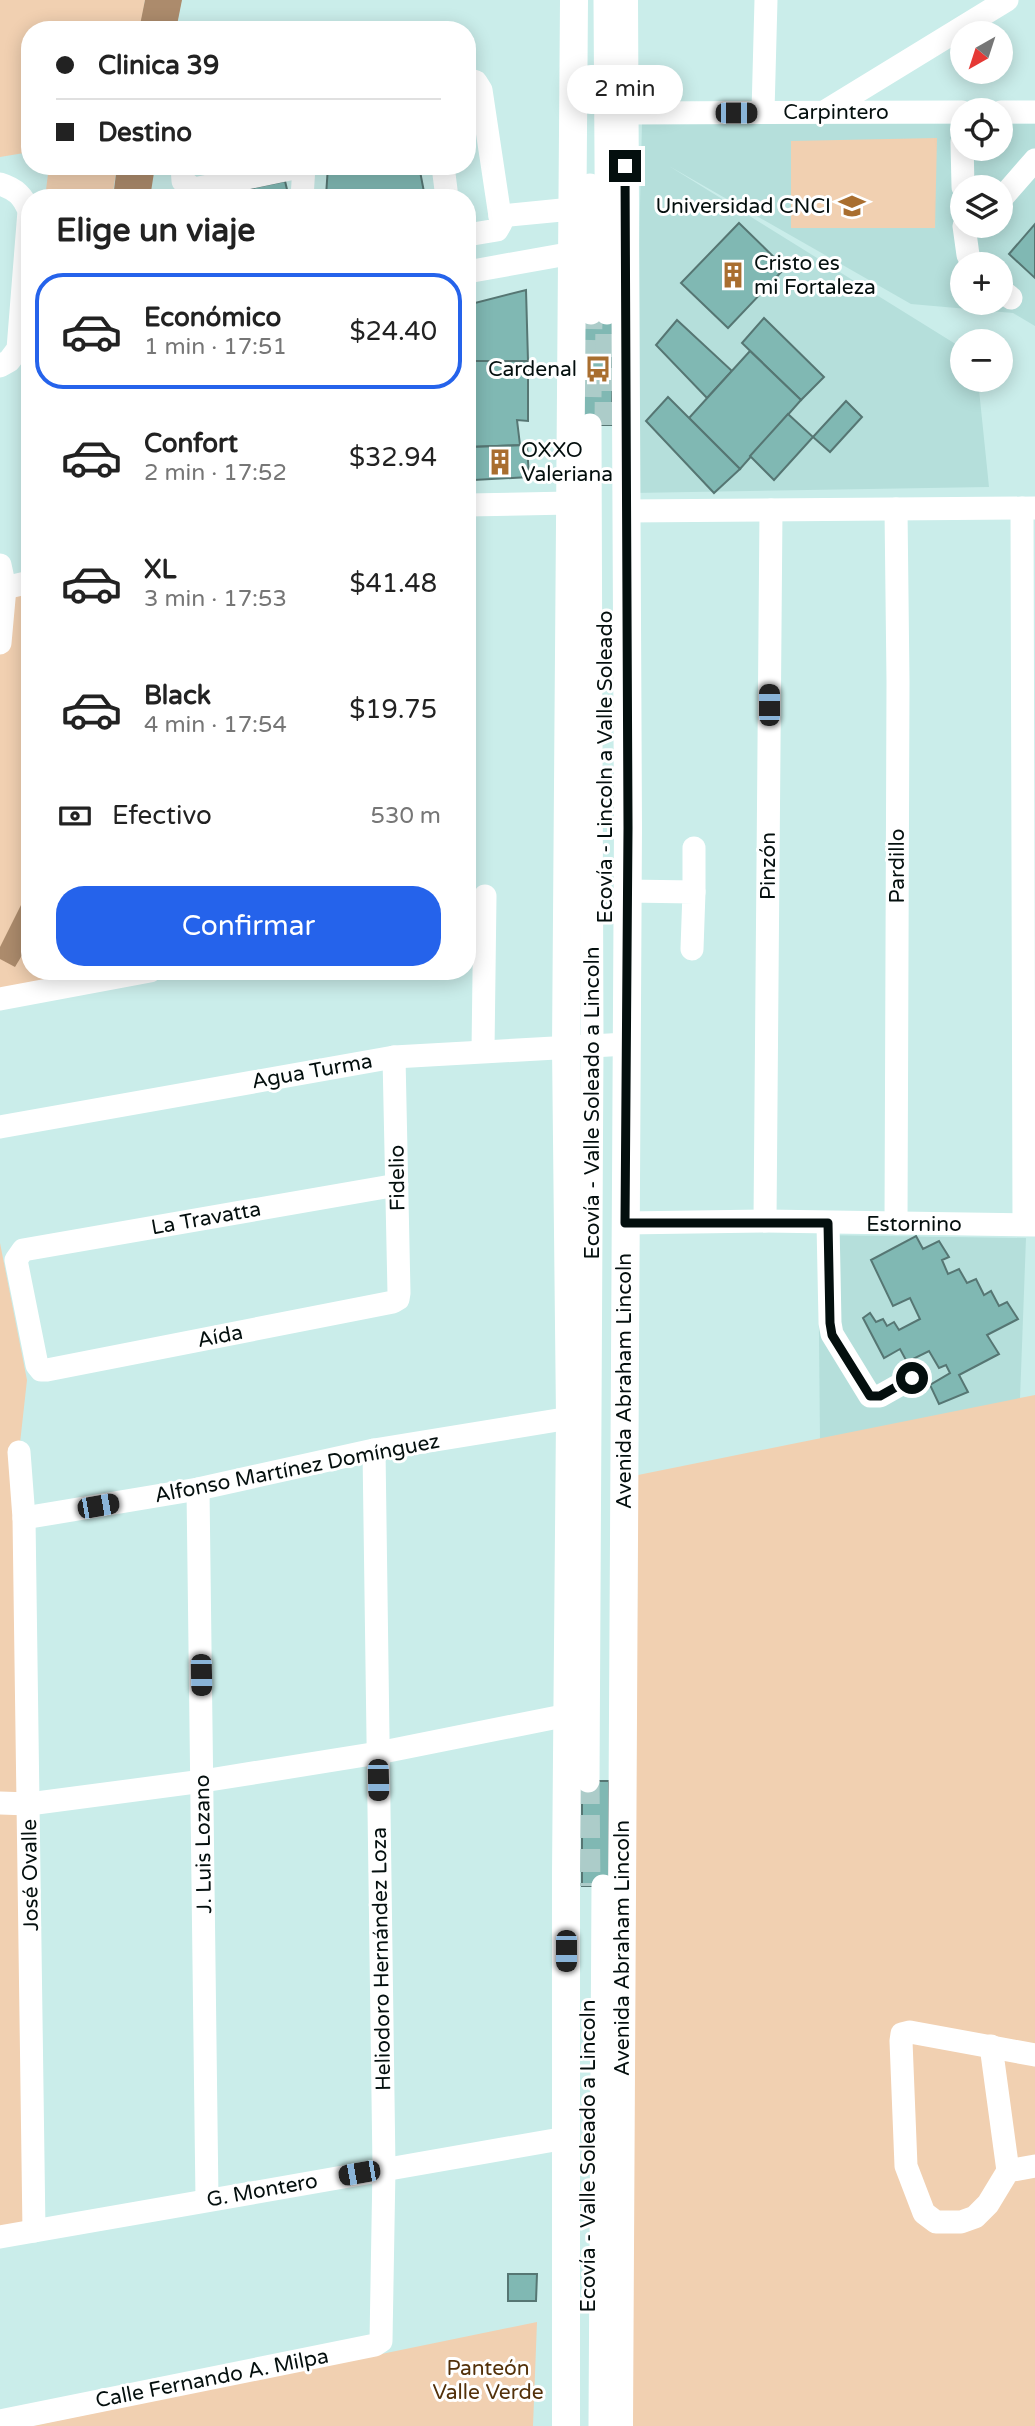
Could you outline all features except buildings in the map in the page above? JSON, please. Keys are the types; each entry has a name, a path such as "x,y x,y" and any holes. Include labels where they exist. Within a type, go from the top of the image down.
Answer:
{"main road":[{"path":"566,2426 570,1418 597,1045 570,503 574,0"},
{"name":"Avenida Abraham Lincoln","path":"619,2426 625,1223 597,1045 628,891 624,0"}],"street":[{"path":"590,0 599,313 605,0"},
{"path":"763,113 765,0"},
{"path":"824,111 1007,0"},
{"path":"476,82 481,90 500,216 497,230 476,234"},
{"name":"Carpintero","path":"625,113 950,112"},
{"path":"1013,112 1035,112"},
{"path":"1013,185 1035,160"},
{"path":"183,175 183,181 194,189 261,175"},
{"path":"0,184 13,188 21,196"},
{"path":"500,216 572,209"},
{"path":"476,270 573,253"},
{"path":"0,366 14,356 21,346"},
{"name":"Ecovía - Lincoln a Valle Soleado","path":"596,1781 598,425"},
{"path":"476,505 570,503"},
{"path":"625,510 1028,508 1030,1224"},
{"name":"Pardillo","path":"896,1223 897,509"},
{"name":"Pinzón","path":"765,1222 771,510"},
{"path":"0,565 0,643"},
{"path":"2,588 21,584"},
{"path":"692,949 694,848"},
{"path":"628,891 694,892"},
{"path":"483,1051 485,896"},
{"path":"0,999 101,980"},
{"name":"Agua Turma","path":"0,1127 394,1056 597,1045"},
{"name":"Fidelio","path":"394,1056 398,1299"},
{"name":"La Travatta","path":"41,1370 37,1365 16,1260 23,1250 397,1185"},
{"name":"Estornino","path":"625,1223 1030,1224"},
{"path":"828,1223 832,1335 870,1396 880,1396 912,1378"},
{"name":"Aída","path":"41,1370 398,1299"},
{"name":"Alfonso Martínez Domínguez","path":"24,1518 198,1489 374,1450 570,1418"},
{"name":"Heliodoro Hernández Loza","path":"374,1450 384,2168 381,2341"},
{"name":"José Ovalle","path":"19,1452 24,1518 34,2231"},
{"name":"J. Luis Lozano","path":"198,1489 206,2200"},
{"path":"0,1803 29,1804 203,1782 378,1753 568,1715"},
{"name":"Ecovía - Valle Soleado a Lincoln","path":"587,2426 596,1886 600,2426"},
{"path":"991,2046 1008,2171 988,2204 975,2217 961,2222 936,2222 924,2213 906,2166 902,2034 910,2032 991,2046 1035,2055"},
{"name":"G. Montero","path":"0,2237 566,2138"},
{"path":"1008,2171 1035,2166"},
{"name":"Calle Fernando A. Milpa","path":"0,2421 375,2345 381,2341"}],"shaded area":[{"path":"145,0 182,0 178,21 141,21"},
{"path":"642,123 950,124 950,161 1013,161 1013,124 1035,124 1035,326 1013,313 1013,252 950,252 950,307 911,304 669,166 950,341 950,392 979,392 989,487 633,493"},
{"path":"116,175 154,175 151,189 114,189"},
{"path":"21,905 21,957 15,967 0,959 0,947"},
{"path":"818,1235 1026,1238 1020,1399 820,1439"}],"green space":[{"path":"0,0 145,0 142,21 21,21 21,154 0,157"},
{"path":"937,138 935,228 791,228 791,141"},
{"path":"48,175 116,175 113,189 46,189"},
{"path":"21,584 21,980 101,980 0,999 0,643 5,588"},
{"path":"0,1243 27,1380 19,1452 34,2231 0,2237"},
{"path":"1035,1395 1035,2426 632,2426 638,1475"},
{"name":"Panteón Valle Verde","path":"537,2322 533,2426 31,2426"}],"tunnel":[{"path":"590,397 591,313"},
{"path":"606,425 607,313"},
{"path":"588,1781 589,1886"}],"place":[{"name":"Universidad CNCI","path":"852,206"},
{"name":"Cristo es mi Fortaleza","path":"733,275"},
{"name":"Cardenal","path":"598,369"},
{"name":"OXXO Valeriana","path":"500,462"}],"route":[{"path":"625,166 628,828 625,1223 828,1223 832,1335 870,1396 880,1396 912,1378"}]}
